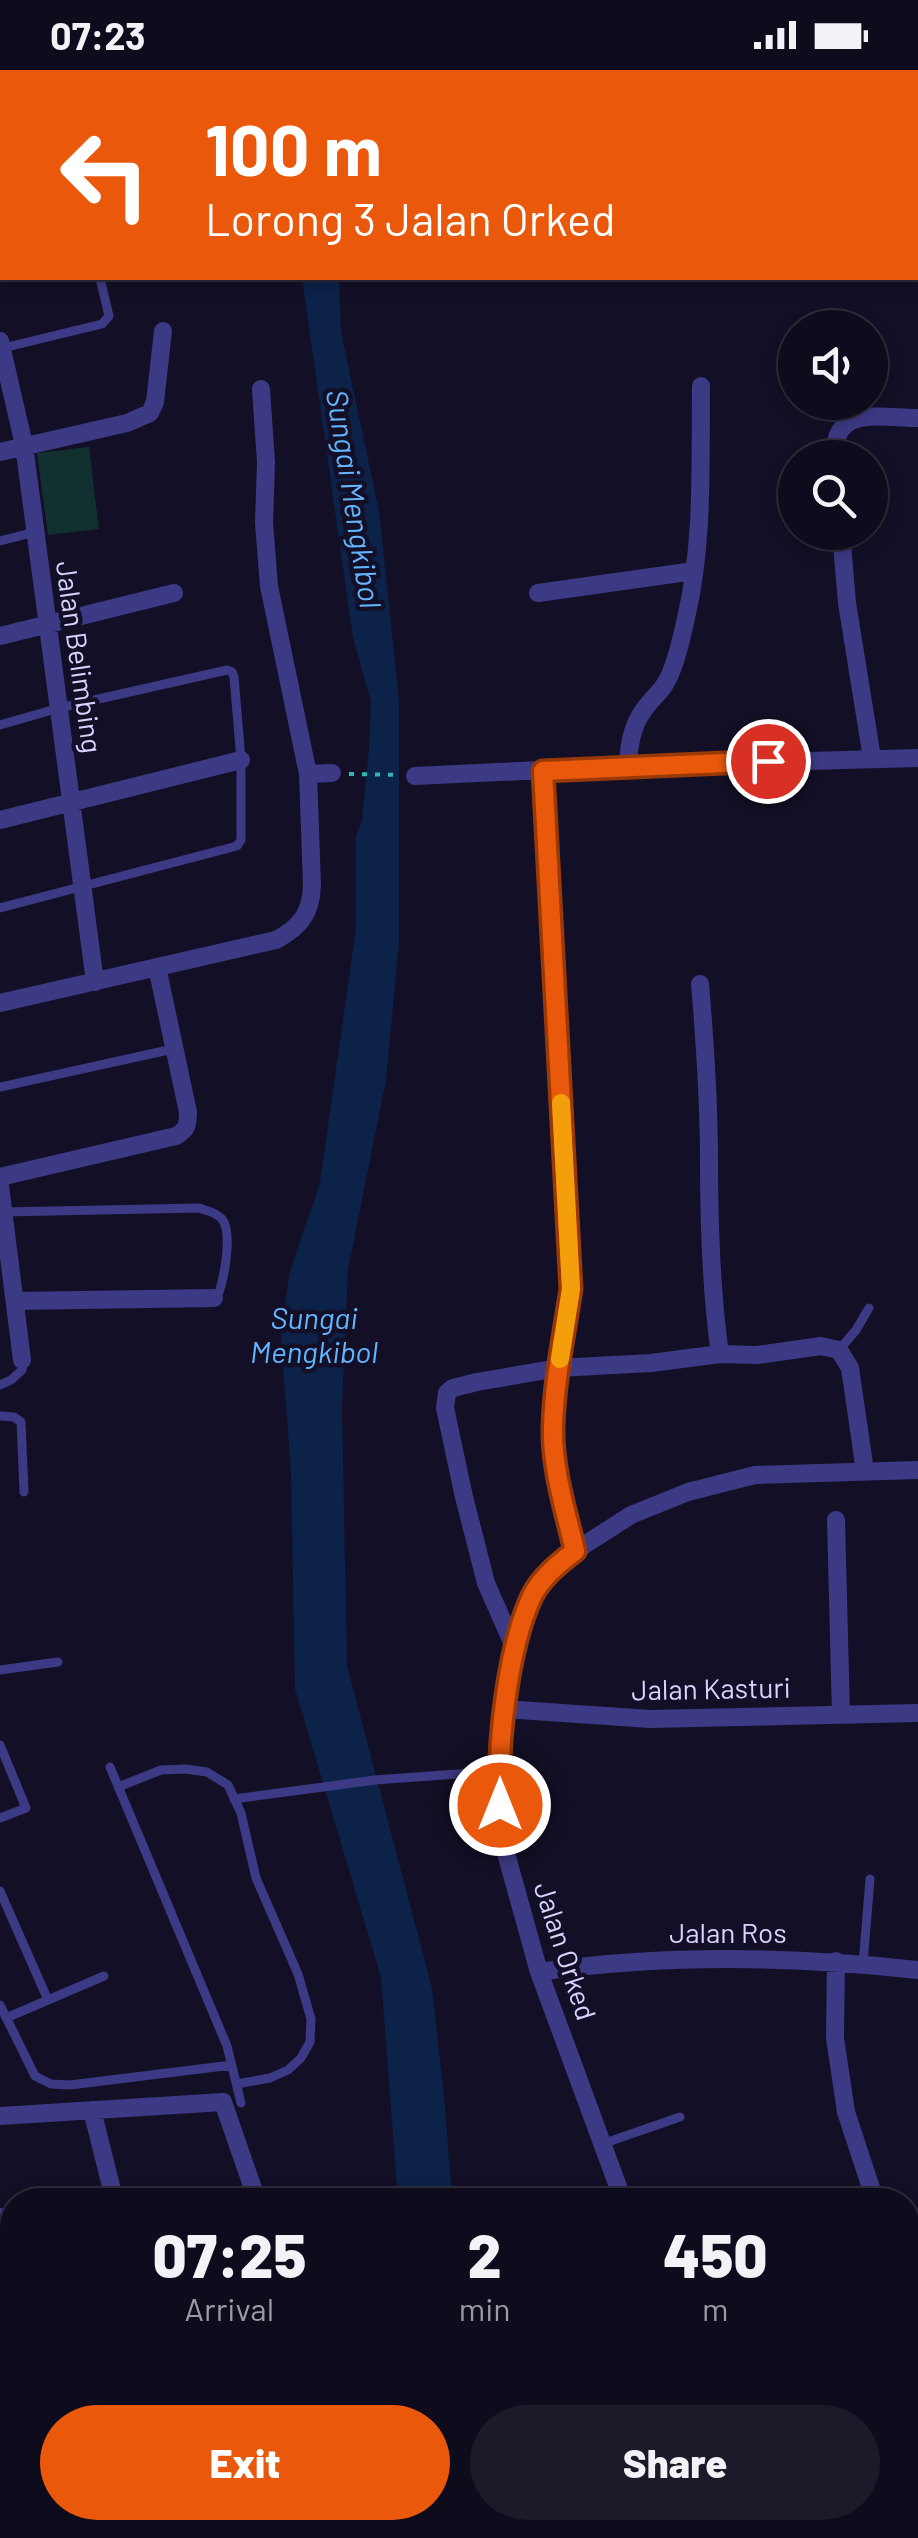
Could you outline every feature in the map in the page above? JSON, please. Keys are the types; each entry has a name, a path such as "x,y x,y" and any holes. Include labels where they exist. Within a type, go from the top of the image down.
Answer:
{"street":[{"path":"0,452 127,423 150,414 156,402 164,331"},
{"name":"Jalan Belimbing","path":"1,346 24,446 94,982"},
{"path":"628,766 629,741 636,722 670,675 686,617 698,534 701,386"},
{"path":"0,1003 276,940 296,929 312,897 308,774 269,586 261,389"},
{"path":"835,440 847,421 918,418"},
{"path":"842,550 847,604 872,758"},
{"path":"538,592 694,572"},
{"path":"0,636 174,594"},
{"path":"415,776 918,758"},
{"path":"0,820 241,760"},
{"path":"543,771 571,1289 553,1431 575,1551"},
{"path":"308,774 332,774"},
{"path":"0,1177 184,1132 188,1112 157,968"},
{"path":"700,984 712,1266 720,1354"},
{"path":"0,1186 22,1360"},
{"path":"15,1301 214,1298"},
{"path":"516,1650 486,1583 464,1498 445,1408 447,1393 453,1388 558,1368 720,1354 757,1355 822,1346 839,1350 850,1368 865,1471"},
{"name":"Jalan Orked","path":"618,2188 539,1972 502,1839 498,1772 504,1709 518,1633 533,1593 553,1568 575,1551 632,1515 688,1492 755,1475 918,1470"},
{"path":"836,1520 841,1715"},
{"name":"Jalan Kasturi","path":"504,1709 650,1720 918,1713"},
{"name":"Jalan Ros","path":"539,1972 602,1963 710,1958 836,1960 918,1970"},
{"path":"836,1960 834,2038 846,2112 872,2188"},
{"path":"0,2116 223,2102 253,2188"},
{"path":"92,2110 111,2188"},
{"path":"0,2218 0,2248"}],"lane":[{"path":"1,346 102,324 110,316 101,280"},
{"path":"0,542 35,532"},
{"path":"0,725 227,670 234,676 241,760 237,846 0,908"},
{"path":"0,1088 176,1048"},
{"path":"3,1212 199,1208 217,1214 228,1233 222,1283 214,1298"},
{"path":"839,1350 869,1308"},
{"path":"0,1385 22,1370 22,1360"},
{"path":"0,1416 21,1422 24,1492"},
{"path":"0,1670 58,1662"},
{"path":"0,1745 26,1808 0,1818"},
{"path":"110,1768 227,2046 241,2102"},
{"path":"118,1787 161,1770 207,1772 228,1784 242,1813 256,1878 298,1974 311,2020 310,2042 302,2058 270,2078 237,2084"},
{"path":"234,1799 374,1780 498,1772"},
{"path":"863,1964 870,1878"},
{"path":"0,1890 48,2000"},
{"path":"6,2018 104,1976"},
{"path":"0,2005 35,2076 51,2084 232,2065"},
{"path":"602,2144 680,2117"}],"path":[{"path":"332,774 415,776"}],"green space":[{"path":"89,447 99,529 48,535 37,453"}],"water":[{"name":"Sungai Mengkibol","path":"302,280 339,280 341,332 379,511 399,701 399,942 386,1080 348,1269 342,1405 347,1666 432,1988 451,2188 397,2188 381,1977 295,1689 291,1472 281,1339 289,1275 320,1183 356,928 356,836 362,820 371,701 353,638"}],"slow traffic":[{"path":"560,1359 571,1289 561,1103"}],"route":[{"path":"500,1805 498,1772 504,1709 518,1633 533,1593 553,1568 575,1551 553,1431 571,1289 543,771 768,761"}]}
